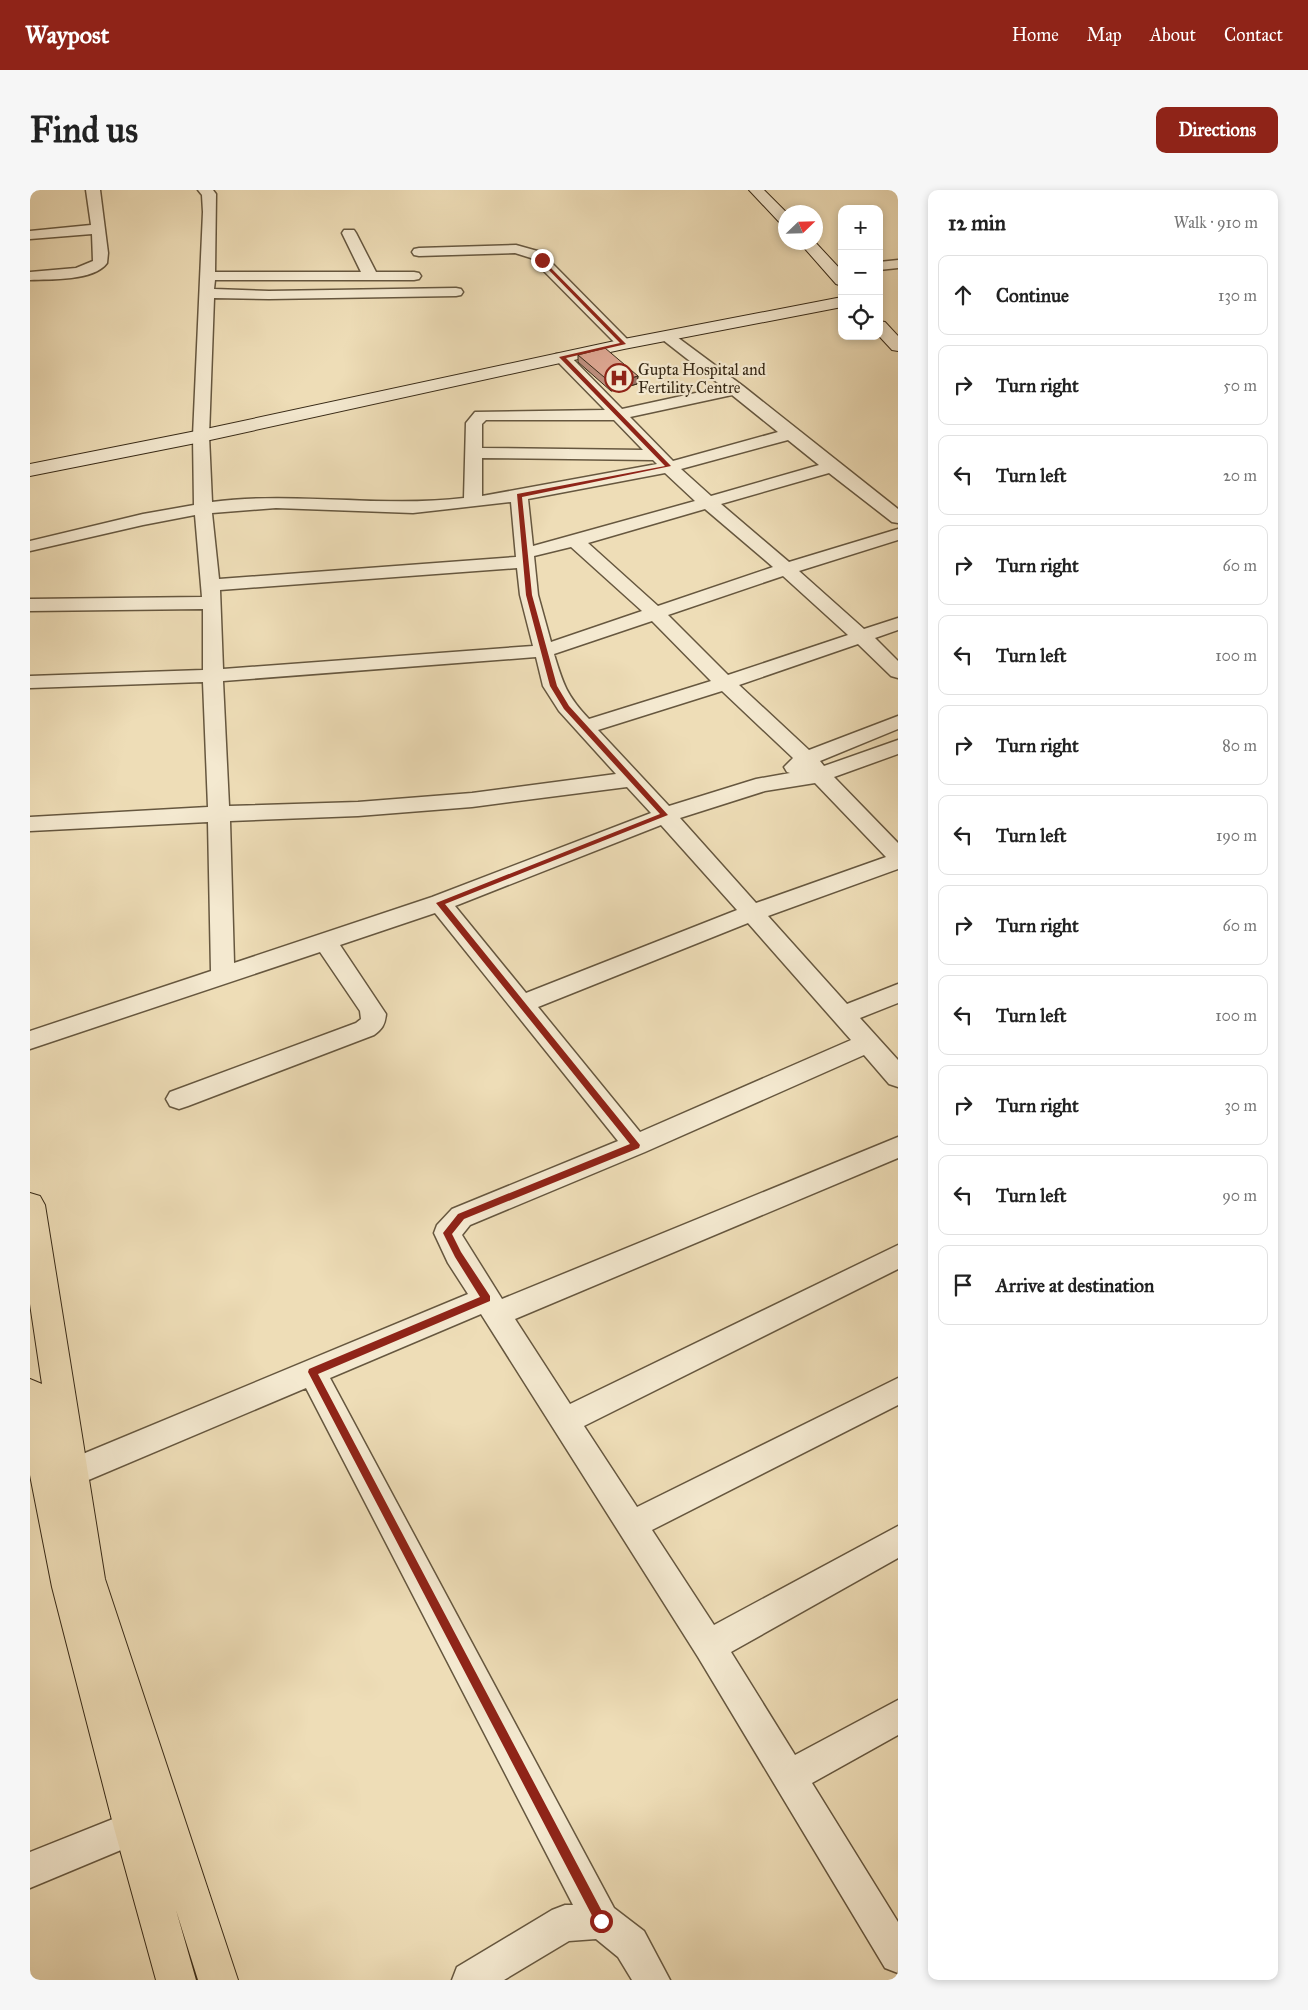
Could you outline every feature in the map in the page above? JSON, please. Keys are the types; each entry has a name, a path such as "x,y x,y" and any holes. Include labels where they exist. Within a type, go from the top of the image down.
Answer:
{"main road":[{"path":"30,1205 88,1579 218,1980"},
{"path":"32,1410 69,1587 133,1828 176,1980"}],"street":[{"path":"30,276 93,268 100,263 101,253 93,190"},
{"path":"206,190 209,194 210,212 201,436 203,508 212,594 223,977"},
{"path":"756,190 778,213"},
{"path":"30,235 98,229"},
{"path":"349,233 371,276"},
{"path":"207,276 422,276 418,234"},
{"path":"419,252 516,250 536,255 624,344"},
{"path":"814,250 838,273"},
{"path":"883,266 898,264"},
{"path":"206,293 269,295 456,292"},
{"path":"30,470 201,436 624,344 838,303"},
{"path":"883,330 898,346"},
{"path":"668,337 737,389 830,467 897,516"},
{"path":"562,357 663,461 707,502 862,636 898,672"},
{"path":"473,502 474,423 481,415 619,415 737,389"},
{"path":"30,546 203,508 257,503 306,502 397,508 438,507 519,496 663,461 789,434"},
{"path":"473,453 663,461"},
{"path":"30,605 212,594 525,557 830,467"},
{"path":"519,496 529,595 554,686 566,707 665,815 898,1077"},
{"path":"30,682 213,676 543,651 786,569 898,534"},
{"path":"575,541 655,613 725,683 806,759 820,776 898,856"},
{"path":"586,727 725,683 898,624"},
{"path":"763,784 806,759 898,722"},
{"path":"30,1040 440,903 665,815 763,784 820,776 898,747"},
{"path":"30,824 358,809 472,800 632,779"},
{"path":"522,1004 752,913 898,861"},
{"path":"440,903 636,1145"},
{"path":"179,1099 365,1029 372,1022 374,1014 369,1005 325,942"},
{"path":"843,1016 898,992"},
{"path":"868,1043 636,1145 461,1217 447,1233 458,1255 709,1646 898,1955"},
{"path":"72,1473 312,1372 491,1306 898,1147"},
{"path":"565,1421 898,1256"},
{"path":"312,1372 601,1921 631,1944 652,1980"},
{"path":"632,1525 898,1392"},
{"path":"709,1646 898,1541"},
{"path":"789,1777 898,1717"},
{"path":"30,1870 133,1828"},
{"path":"470,1980 565,1923 601,1921"}],"building":[{"path":"605,348 638,376 611,383 578,355"}],"place":[{"name":"Gupta Hospital and Fertility Centre","path":"619,378"}],"route":[{"path":"542,260 624,344 562,357 669,466 519,496 529,595 554,686 566,707 665,815 440,903 636,1145 461,1217 447,1233 458,1255 486,1298 312,1372 601,1921"}]}
